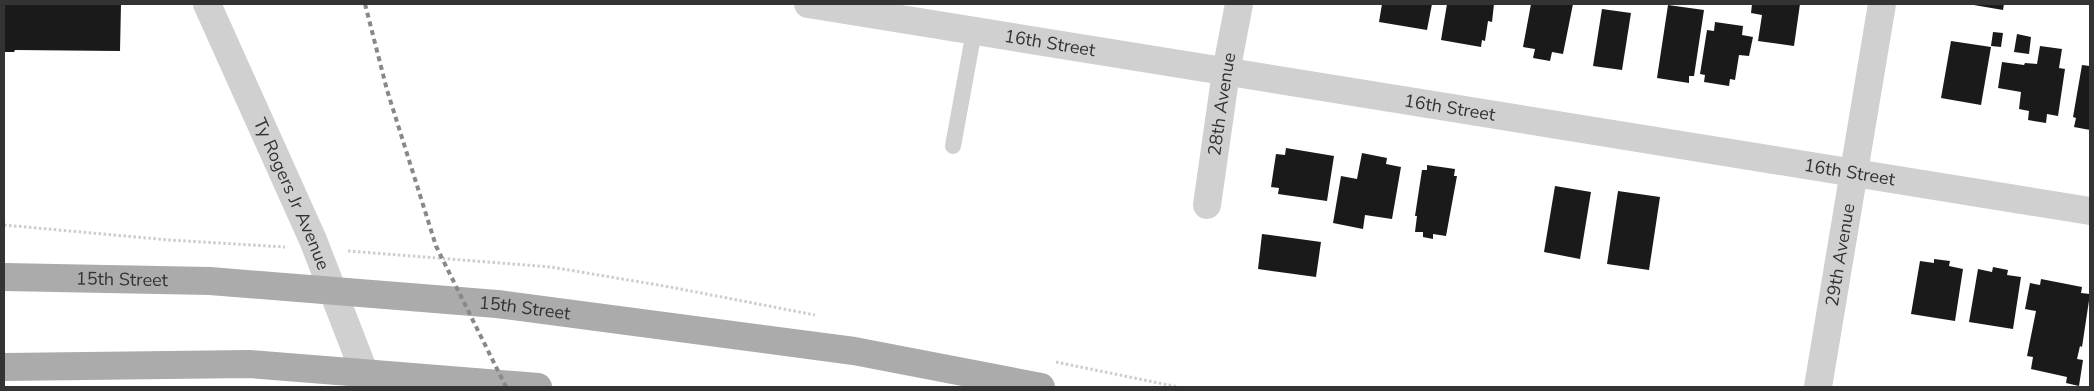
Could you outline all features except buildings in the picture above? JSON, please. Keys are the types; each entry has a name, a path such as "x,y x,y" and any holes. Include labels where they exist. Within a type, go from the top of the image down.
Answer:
{"main road":[{"name":"15th Street","path":"4,277 210,282 496,304 854,351 1041,387"},
{"path":"4,367 248,364 538,387"}],"street":[{"name":"Ty Rogers Jr Avenue","path":"207,4 313,240 370,387"},
{"name":"16th Street","path":"808,4 2090,211"},
{"name":"28th Avenue","path":"1207,205 1226,72 1239,4"},
{"name":"29th Avenue","path":"1818,387 1882,4"}],"lane":[{"path":"953,146 974,31"}],"path":[{"path":"4,225 169,240 286,247"},
{"path":"345,250 551,267 819,315"}],"railway":[{"path":"365,4 387,90 436,246 506,387"}]}
